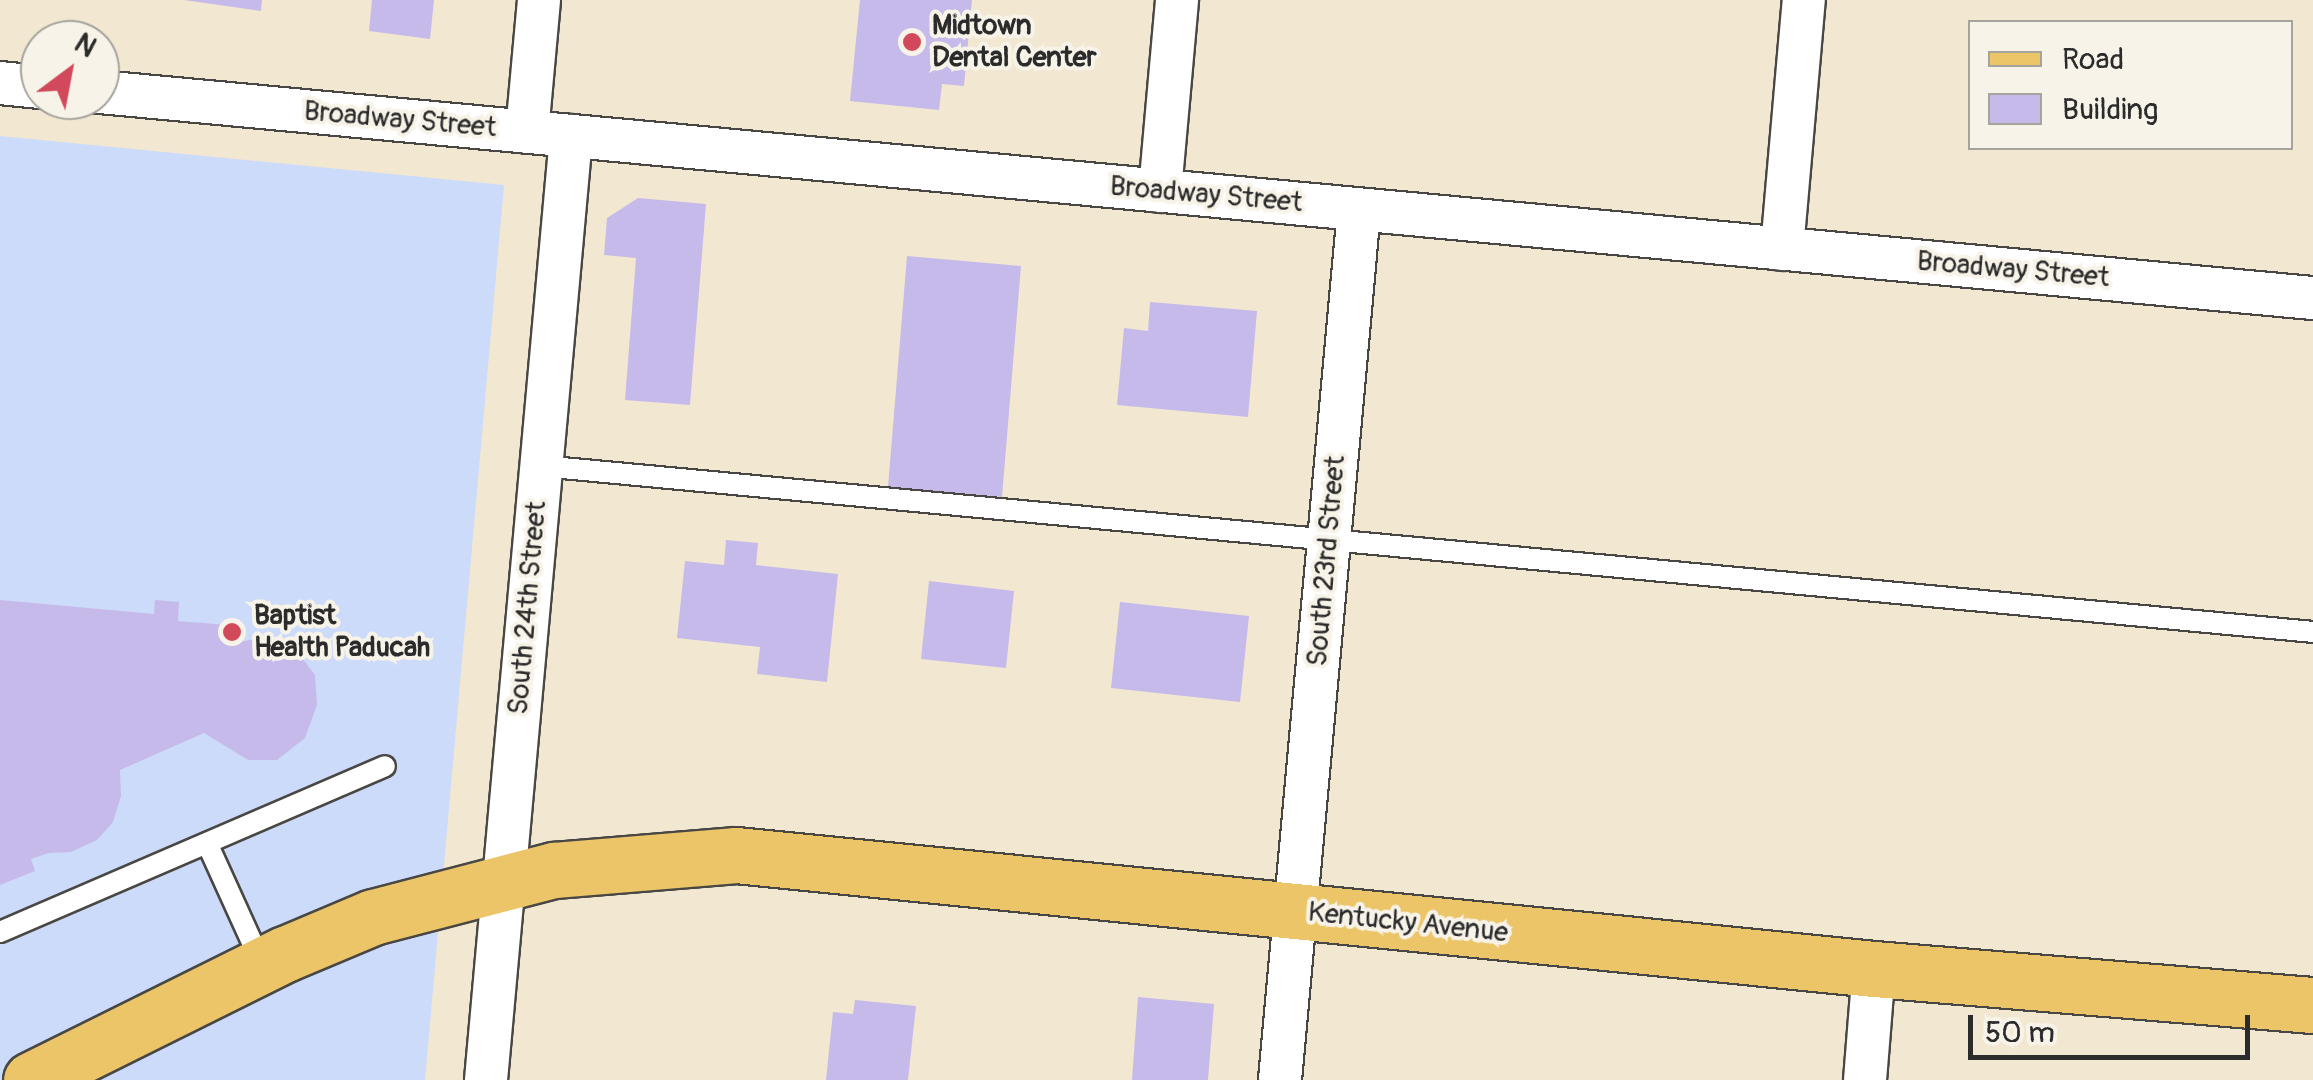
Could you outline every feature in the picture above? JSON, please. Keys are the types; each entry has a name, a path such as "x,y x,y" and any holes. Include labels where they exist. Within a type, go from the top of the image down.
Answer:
{"main road":[{"name":"Kentucky Avenue","path":"31,1080 263,965 373,917 554,870 736,855 1874,969 2313,1005"}],"street":[{"path":"527,132 539,0"},
{"path":"1160,191 1177,0"},
{"path":"1782,249 1804,0"},
{"name":"Broadway Street","path":"120,94 2313,298"},
{"name":"South 24th Street","path":"486,1080 571,136"},
{"name":"South 23rd Street","path":"1280,1080 1359,210"},
{"path":"1865,1080 1874,969"}],"lane":[{"path":"541,466 2313,632"},
{"path":"0,932 386,766"},
{"path":"207,843 263,965"}],"shaded area":[{"name":"Baptist Health Paducah","path":"0,136 504,185 425,1080 0,1080"}],"building":[{"path":"184,0 262,0 261,11"},
{"path":"372,0 434,0 430,39 369,31"},
{"name":"Midtown Dental Center","path":"860,0 972,0 964,86 942,84 939,110 850,101"},
{"path":"638,198 706,204 690,405 625,400 636,258 604,255 607,218"},
{"path":"907,256 1021,266 1002,497 888,487"},
{"path":"1150,302 1257,311 1248,417 1117,405 1124,328 1148,331"},
{"path":"726,540 758,543 756,565 838,574 827,682 757,674 760,647 677,638 685,561 724,565"},
{"path":"929,581 1014,591 1006,668 921,659"},
{"path":"0,600 154,614 155,600 179,602 178,621 227,625 232,644 262,637 296,650 315,675 317,705 305,738 277,760 248,760 204,733 120,770 121,796 113,822 97,840 71,852 31,859 35,871 0,885"},
{"path":"1120,602 1249,616 1240,702 1111,688"},
{"path":"1138,997 1214,1004 1208,1080 1132,1080"},
{"path":"855,1000 916,1006 908,1080 826,1080 833,1012 853,1014"}],"place":[{"name":"Midtown Dental Center","path":"912,42"},
{"name":"Baptist Health Paducah","path":"232,632"}]}
